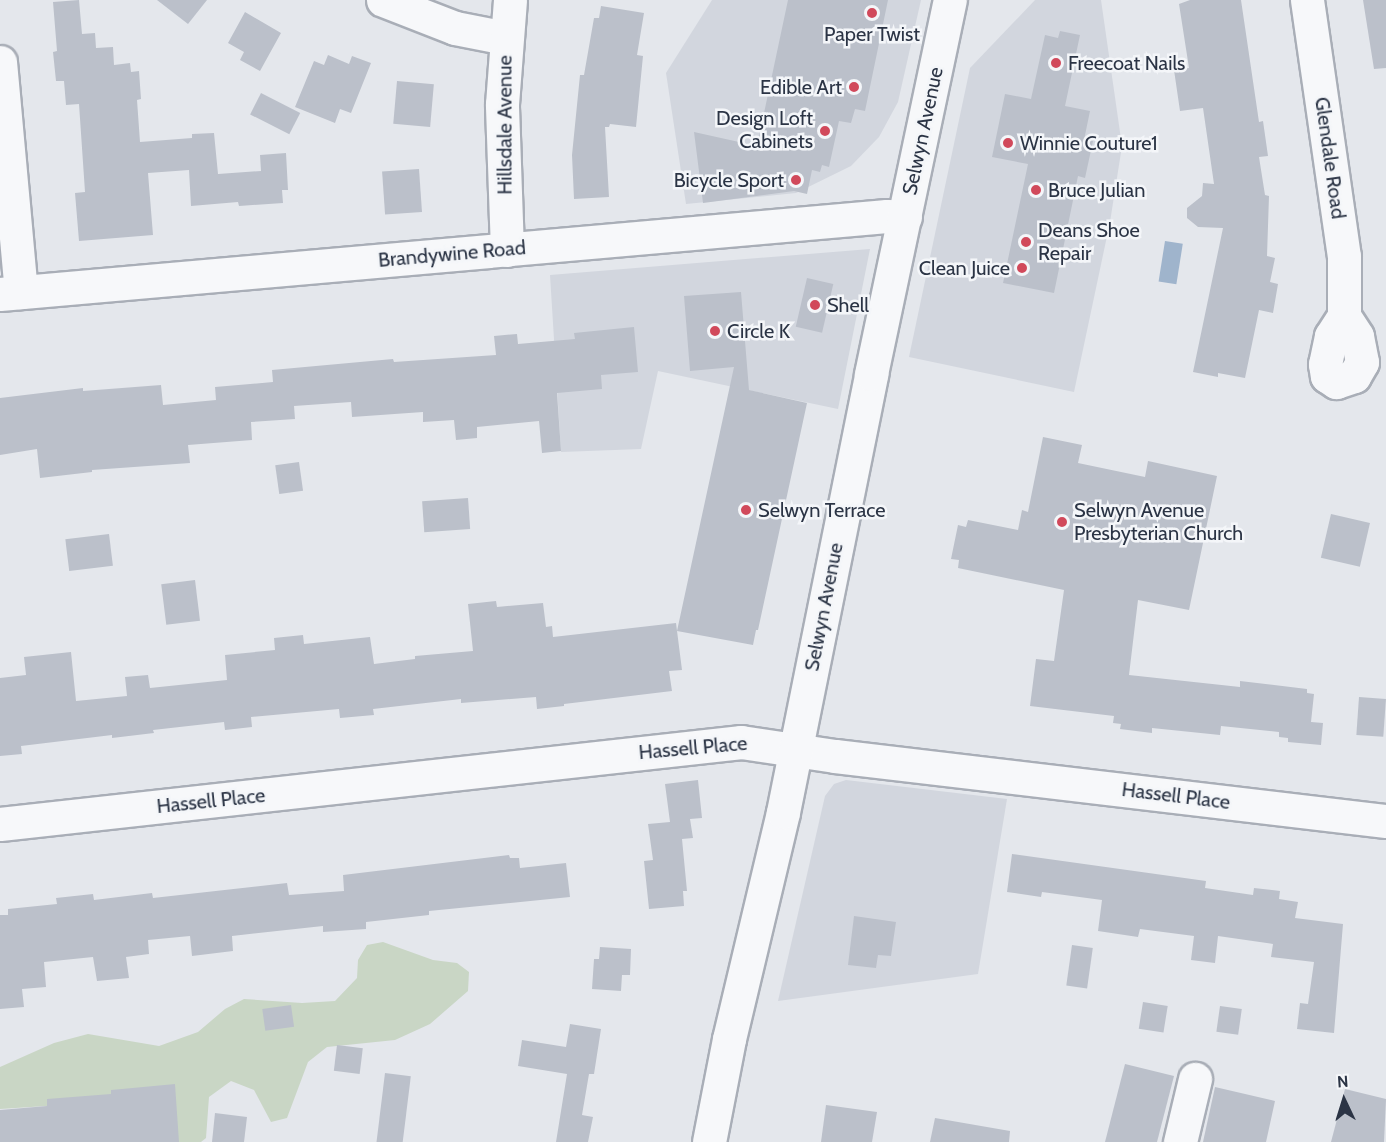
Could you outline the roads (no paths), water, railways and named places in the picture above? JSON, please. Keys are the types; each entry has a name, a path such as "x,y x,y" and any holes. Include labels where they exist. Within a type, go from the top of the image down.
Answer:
{"street":[{"path":"383,0 455,28 506,38"},
{"name":"Hillsdale Avenue","path":"507,250 502,157 506,38 510,0"},
{"name":"Selwyn Avenue","path":"709,1142 729,1039 797,749 829,581 950,0"},
{"name":"Glendale Road","path":"1307,0 1344,256 1344,316"},
{"path":"0,62 10,293"},
{"name":"Brandywine Road","path":"10,293 887,216 905,217"},
{"name":"Hassell Place","path":"0,824 723,743 753,742 844,757 1386,820"},
{"path":"1180,1142 1195,1079"}],"water":[{"path":"1165,241 1183,244 1176,284 1159,281"}],"place":[{"name":"Paper Twist","path":"872,13"},
{"name":"Freecoat Nails","path":"1056,63"},
{"name":"Edible Art","path":"854,87"},
{"name":"Design Loft Cabinets","path":"825,131"},
{"name":"Winnie Couture1","path":"1008,143"},
{"name":"Bicycle Sport","path":"796,180"},
{"name":"Bruce Julian","path":"1036,190"},
{"name":"Deans Shoe Repair","path":"1026,242"},
{"name":"Clean Juice","path":"1022,268"},
{"name":"Shell","path":"815,305"},
{"name":"Circle K","path":"715,331"},
{"name":"Selwyn Terrace","path":"746,510"},
{"name":"Selwyn Avenue Presbyterian Church","path":"1062,522"}]}
